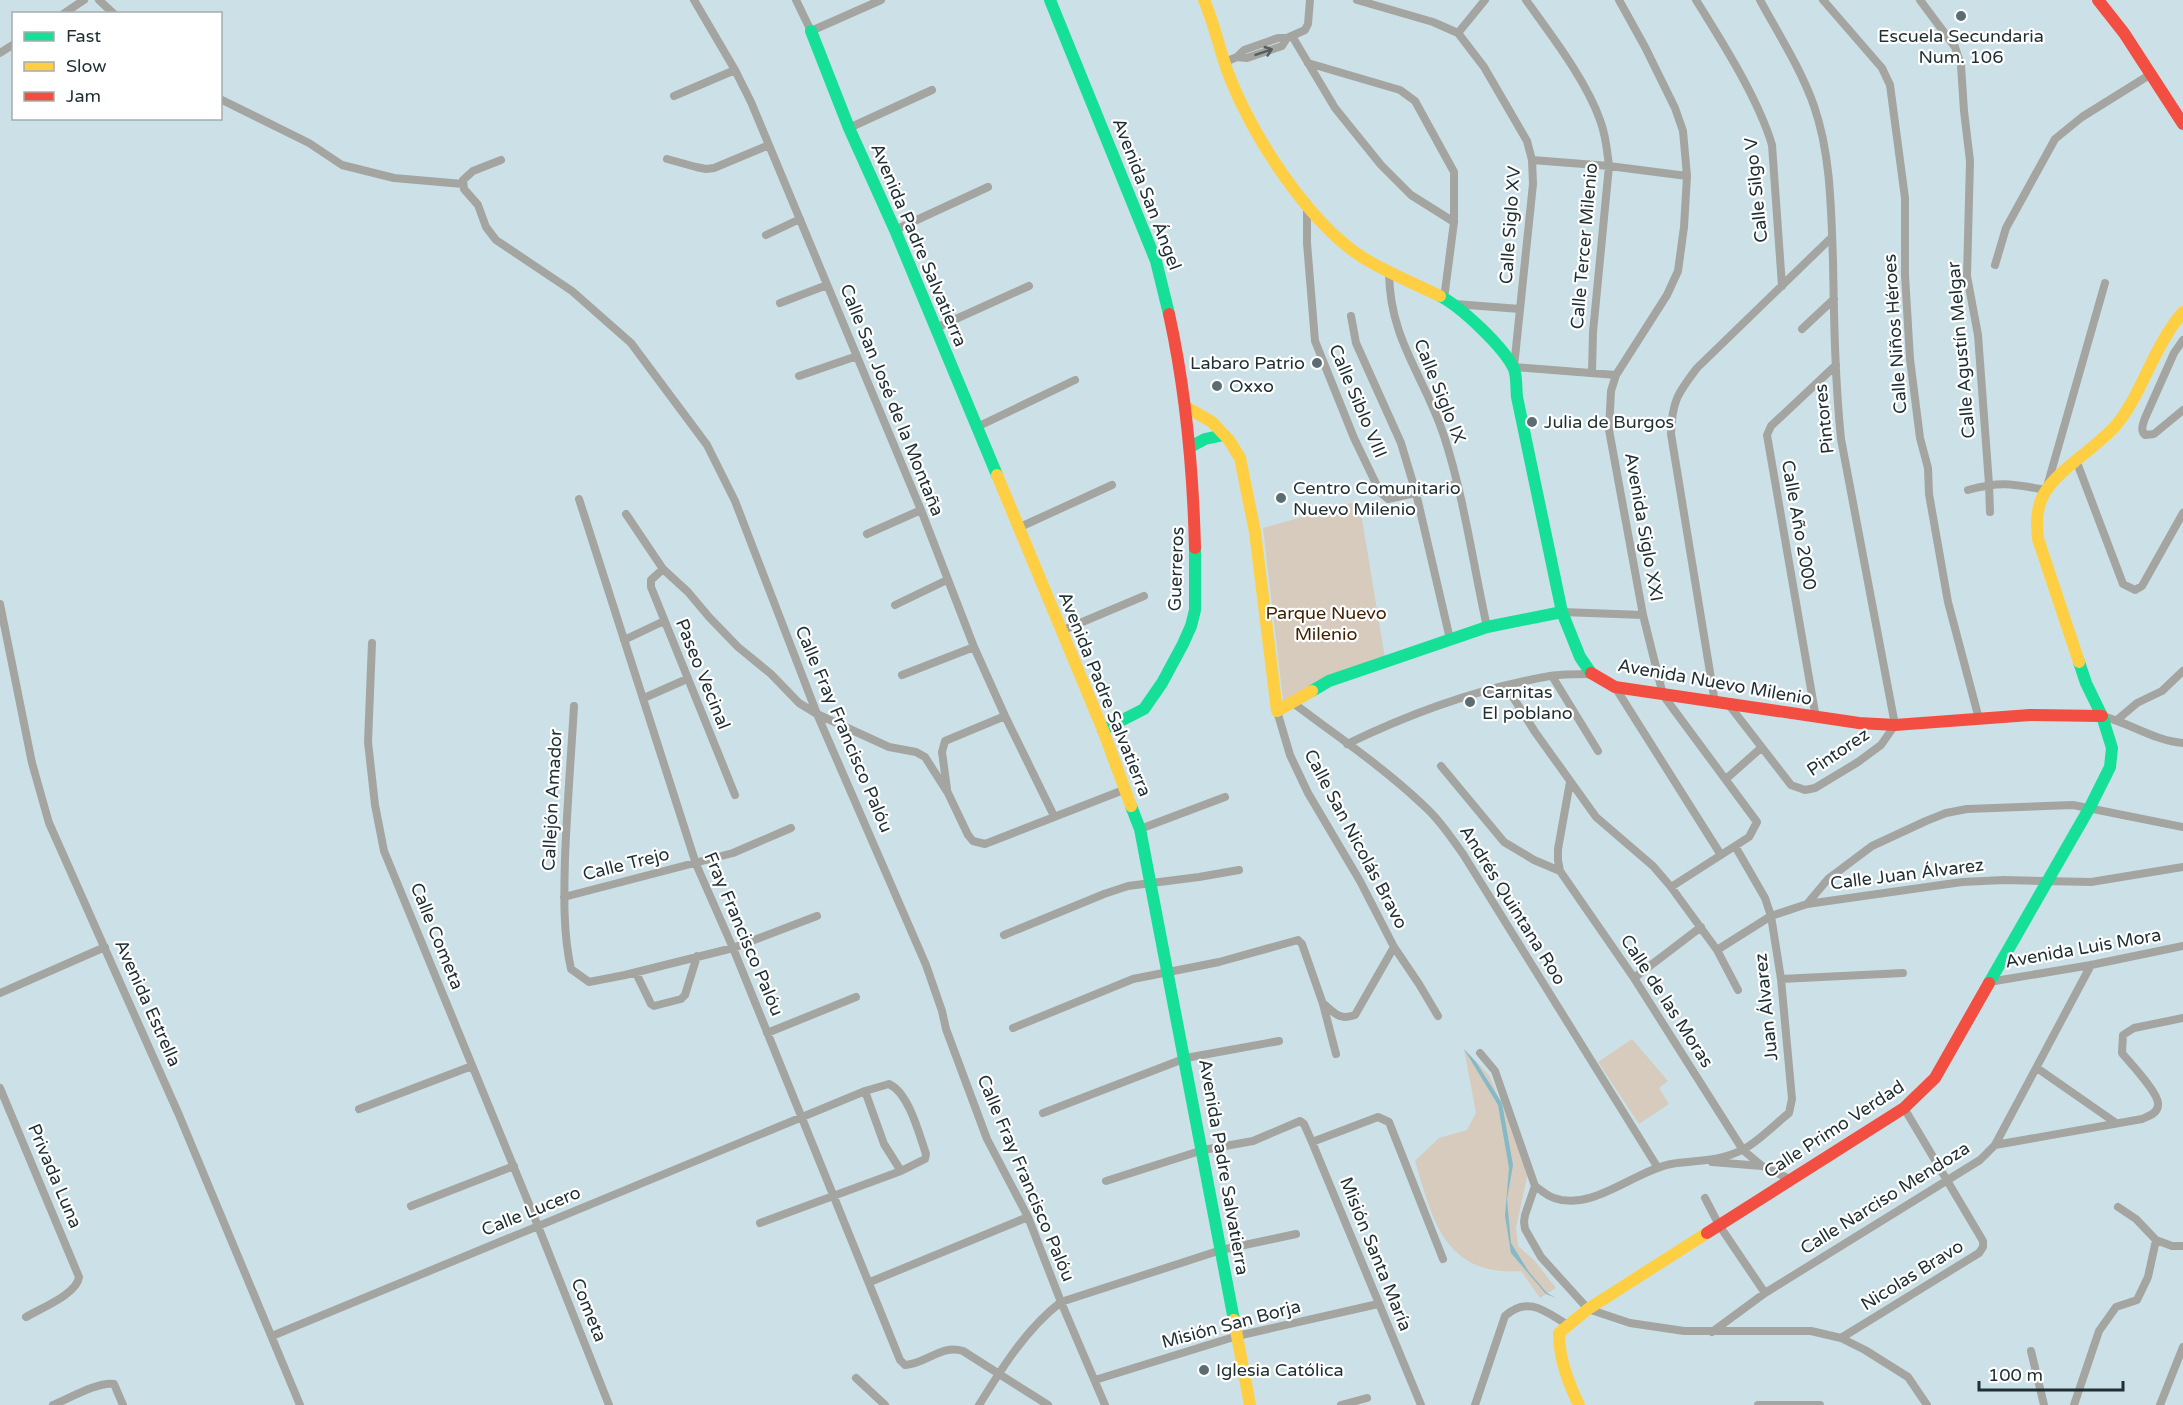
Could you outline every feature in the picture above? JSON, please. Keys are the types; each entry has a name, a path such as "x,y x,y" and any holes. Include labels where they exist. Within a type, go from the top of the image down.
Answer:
{"street":[{"path":"66,12 84,0"},
{"path":"99,0 112,12"},
{"name":"Calle San José de la Montaña","path":"694,0 735,70 770,145 921,510 974,647 1054,816"},
{"path":"796,0 811,31 881,0"},
{"name":"Avenida San Ángel","path":"1050,0 1156,261 1168,303 1186,407"},
{"path":"1204,0 1241,104 1253,127 1307,202 1336,236 1364,258 1389,273 1449,301 1520,309"},
{"path":"1225,62 1237,57 1244,50 1278,38 1290,37 1305,30 1308,24 1310,0"},
{"name":"Calle Siglo XV","path":"1357,0 1433,22 1458,33 1484,67 1527,141 1532,159 1533,184 1514,367"},
{"path":"1458,33 1485,0"},
{"name":"Calle Tercer Milenio","path":"1526,0 1560,49 1594,106 1606,141 1609,166 1593,332 1592,373"},
{"name":"Avenida Siglo XXI","path":"1619,0 1675,108 1683,131 1687,176 1684,227 1678,270 1667,295 1616,375 1611,391 1609,430 1643,615 1663,695"},
{"name":"Calle Silgo V","path":"1696,0 1715,30 1767,127 1772,145 1782,286"},
{"name":"Pintores","path":"1760,0 1804,81 1815,107 1824,143 1832,237 1841,439 1895,725"},
{"name":"Calle Niños Héroes","path":"1823,0 1882,69 1890,85 1905,198 1905,275 1910,359 1920,438 1928,468 1929,494 1948,602 1979,719"},
{"name":"Calle Agustín Melgar","path":"1920,0 1960,56 1970,177 1967,276 1978,335 1990,512"},
{"path":"2098,0 2124,33 2183,124"},
{"name":"Avenida Padre Salvatierra","path":"811,31 849,128 895,230 1103,730 1140,829 1186,1058 1250,1405"},
{"path":"1290,37 1347,126 1381,165 1411,195 1454,222"},
{"path":"1308,63 1400,90 1415,101 1455,172 1449,301 1514,367 1616,375"},
{"path":"674,96 735,70"},
{"path":"1995,265 2006,228 2055,139 2082,117 2151,74"},
{"path":"849,128 932,90"},
{"path":"222,100 309,143 342,165 394,178 463,184 463,180 473,171 501,160"},
{"path":"667,159 706,169 714,168 770,145"},
{"path":"1532,159 1687,176"},
{"name":"Calle Fray Francisco Palóu","path":"463,184 464,189 478,205 486,227 495,240 572,291 631,343 707,445 735,501 817,714 927,965 946,1029 987,1139 1028,1217 1105,1405"},
{"path":"895,230 988,187"},
{"name":"Calle Siblo VIII","path":"1307,202 1309,274 1315,341 1354,438 1380,492 1388,499 1457,484"},
{"path":"766,235 800,219"},
{"path":"1715,703 1671,434 1675,400 1696,368 1832,237"},
{"name":"Calle Siglo IX","path":"1389,273 1395,324 1444,435 1457,484 1486,627"},
{"path":"2046,490 2105,284"},
{"path":"780,303 827,285"},
{"path":"936,328 1029,286"},
{"path":"1802,329 1834,299"},
{"path":"2046,490 2110,431 2123,416 2146,368 2174,322 2183,312"},
{"path":"1351,316 1356,343 1401,443 1416,493 1450,639"},
{"path":"2183,340 2174,353 2145,418 2142,432 2145,435 2154,434 2183,410"},
{"path":"799,376 857,356"},
{"name":"Calle Año 2000","path":"1816,718 1767,435 1772,426 1836,365"},
{"name":"Avenida Nuevo Milenio","path":"1514,367 1517,397 1562,612 1580,657 1592,674 1615,687 1816,718 1895,725 2030,715 2102,716 2183,744"},
{"path":"977,427 1075,380"},
{"name":"Calle San Nicolás Bravo","path":"1186,407 1212,422 1240,458 1255,532 1277,711 1290,755 1308,793 1360,881 1394,947 1438,1016"},
{"name":"Guerreros","path":"1103,730 1144,709 1158,690 1192,625 1196,588 1195,531 1186,407"},
{"path":"1190,447 1205,439 1224,435"},
{"path":"2076,460 2123,584 2135,590 2142,586 2183,513"},
{"path":"1968,490 1989,484 2006,483 2046,490"},
{"path":"1018,528 1112,485"},
{"name":"Calle Primo Verdad","path":"1564,1329 1588,1309 1904,1108 1935,1078 2048,882 2110,766 2112,748 2102,716 2086,683 2038,539 2036,522 2038,507 2046,490"},
{"name":"Fray Francisco Palóu","path":"579,499 696,864 733,948 900,1360 904,1365 912,1364 946,1349 954,1348 963,1351 999,1375"},
{"path":"867,534 921,510"},
{"name":"Paseo Vecinal","path":"626,514 663,568 738,647 771,674 799,703 817,714 889,747 916,752 925,757 948,793"},
{"name":"Paseo Vecinal","path":"663,568 651,580 651,587 735,795"},
{"path":"895,605 947,580"},
{"path":"1061,631 1144,596"},
{"name":"Avenida Estrella","path":"0,604 41,798 49,823 179,1115 300,1405"},
{"path":"1277,711 1329,681 1486,627 1562,612 1643,615"},
{"path":"624,640 664,621"},
{"name":"Calle Cometa","path":"372,643 368,742 375,805 382,842 538,1226"},
{"path":"902,675 974,647"},
{"path":"2116,720 2137,704 2162,691 2183,670"},
{"path":"1347,744 1380,728 1445,704 1506,686 1552,676 1592,674"},
{"path":"1552,676 1598,751"},
{"path":"644,698 687,679"},
{"path":"1506,686 1535,732 1596,818 1653,866 1671,887 1717,950 1738,990"},
{"path":"1615,687 1721,855"},
{"path":"1663,695 1757,822 1754,832 1749,837 1671,887"},
{"name":"Andrés Quintana Roo","path":"1292,702 1422,804 1441,824 1463,854 1658,1168"},
{"path":"1726,779 1761,748 1729,705"},
{"name":"Callejón Amador","path":"574,706 567,785 564,897 567,950 571,969 589,981 636,973"},
{"path":"1005,716 945,741 942,752 948,793 972,841 986,844 1126,789"},
{"name":"Pintorez","path":"1761,748 1791,785 1805,790 1815,788 1858,762 1881,745 1895,725"},
{"path":"1441,766 1504,842 1534,860 1560,871"},
{"path":"1560,871 1558,849 1570,782"},
{"path":"1140,829 1225,796"},
{"path":"1807,904 1828,879 1872,846 1946,813 1968,809 2047,805 2090,807 2183,827"},
{"name":"Calle Trejo","path":"564,897 733,853 791,828"},
{"name":"Juan Álvarez","path":"1735,846 1765,898 1771,916 1781,979 1792,1106 1789,1113 1743,1150"},
{"name":"Calle Juan Álvarez","path":"1717,950 1771,916 1807,904 1962,882 2004,880 2091,882 2183,867"},
{"path":"1004,934 1128,886 1239,870"},
{"name":"Calle de las Moras","path":"1560,871 1634,978 1743,1150 1762,1166"},
{"path":"696,956 685,995 681,999 654,1006 651,1004 636,973 696,956 733,948 817,916"},
{"path":"1634,978 1701,927"},
{"path":"1013,1028 1133,979 1219,962 1298,940 1302,944 1323,1004 1336,1054"},
{"name":"Avenida Luis Mora","path":"1989,981 2091,965 2183,946"},
{"path":"0,993 105,947"},
{"path":"1323,1004 1337,1017 1345,1018 1355,1015 1394,947"},
{"name":"Calle Narciso Mendoza","path":"1712,1332 1765,1293 1980,1160 1995,1144 2091,965"},
{"path":"1781,979 1903,973"},
{"path":"767,1033 856,998"},
{"path":"1995,1144 2151,1116 2158,1103 2154,1093 2122,1053 2123,1035 2134,1028 2183,1018"},
{"path":"1043,1113 1186,1058 1279,1041"},
{"path":"1480,1053 1495,1071 1535,1186 1551,1197 1570,1201 1592,1198 1658,1168 1671,1164 1709,1161 1762,1166 1792,1180"},
{"path":"359,1109 472,1066"},
{"path":"2037,1068 2116,1123"},
{"name":"Calle Lucero","path":"272,1336 865,1091 889,1084 895,1086 909,1105 927,1154 925,1159 901,1171"},
{"name":"Privada Luna","path":"0,1088 79,1277 78,1284 71,1292 26,1317"},
{"path":"760,1222 901,1171 884,1144 865,1091"},
{"name":"Nicolas Bravo","path":"1841,1338 1979,1254 1983,1247 1983,1241 1904,1108"},
{"path":"1312,1142 1378,1117 1389,1122 1443,1259"},
{"name":"Misión Santa María","path":"1203,1150 1253,1141 1296,1121 1304,1124 1421,1405"},
{"path":"1106,1181 1203,1150"},
{"path":"1709,1161 1743,1150"},
{"path":"411,1206 514,1166"},
{"path":"1535,1186 1525,1215 1525,1229 1541,1257 1588,1309 1630,1323 1684,1331 1811,1331 1841,1338 1874,1355 1908,1377 1927,1405"},
{"path":"1705,1198 1719,1225 1765,1293"},
{"path":"2118,1207 2136,1218 2156,1240 2183,1246"},
{"path":"870,1282 1028,1217"},
{"name":"Cometa","path":"538,1226 609,1405"},
{"path":"980,1405 1034,1326 1061,1302 1221,1250 1296,1234"},
{"path":"2074,1405 2099,1331 2116,1307 2137,1300 2148,1277 2156,1240"},
{"name":"Misión San Borja","path":"1095,1380 1237,1336 1378,1304"},
{"path":"1475,1405 1505,1316 1514,1308 1527,1306 1542,1309 1564,1329 1559,1345 1571,1389 1579,1405"},
{"path":"2160,1405 2183,1347"},
{"path":"2031,1351 2044,1405"},
{"path":"999,1375 1048,1405"},
{"path":"856,1378 885,1405"},
{"path":"53,1405 101,1384 110,1383 114,1384 123,1405"},
{"path":"1341,1405 1366,1398"},
{"path":"1758,1405 1820,1405"}],"green space":[{"name":"Parque Nuevo Milenio","path":"1359,501 1385,658 1284,708 1263,528"},
{"path":"1632,1039 1668,1081 1659,1088 1669,1104 1639,1124 1598,1062"},
{"path":"1464,1049 1489,1075 1529,1168 1516,1228 1518,1246 1534,1260 1556,1288 1540,1298 1521,1271 1495,1270 1475,1264 1459,1254 1446,1240 1428,1204 1415,1161 1439,1138 1467,1130 1476,1113"}],"water":[{"path":"1464,1049 1476,1062 1502,1103 1513,1165 1507,1199 1511,1243 1529,1272 1547,1293 1556,1298 1546,1294 1511,1253 1505,1216 1509,1168 1498,1105"}],"traffic: fast":[{"path":"1050,0 1156,261 1169,314"},
{"path":"811,31 849,128 895,230 997,475"},
{"path":"1440,296 1481,328 1514,369 1517,397 1562,612 1580,657 1591,673"},
{"path":"1190,447 1205,439 1224,435"},
{"path":"1103,730 1144,709 1162,683 1183,644 1195,610 1195,548"},
{"path":"1312,691 1329,681 1487,627 1562,612"},
{"path":"1989,983 2090,807 2110,767 2112,748 2102,716 2079,662"},
{"path":"1131,806 1140,829 1234,1320"}],"traffic: slow":[{"path":"1204,0 1226,68 1240,101 1268,152 1303,201 1342,242 1362,257 1440,296"},
{"path":"2079,662 2038,539 2039,505 2044,494 2058,476 2117,424 2134,397 2164,339 2183,312"},
{"path":"1186,407 1212,422 1229,440 1240,458 1255,532 1277,711 1312,691"},
{"path":"997,475 1103,730 1131,806"},
{"path":"1579,1405 1565,1370 1559,1333 1588,1309 1707,1233"},
{"path":"1234,1320 1250,1405"}],"traffic: jam":[{"path":"2098,0 2124,33 2183,124"},
{"path":"1169,314 1188,430 1195,548"},
{"path":"1591,673 1615,687 1859,723 1895,725 2030,715 2102,716"},
{"path":"1707,1233 1904,1108 1935,1078 1989,983"}],"place":[{"name":"Escuela Secundaria Num. 106","path":"1961,16"},
{"name":"Labaro Patrio","path":"1317,363"},
{"name":"Oxxo","path":"1217,386"},
{"name":"Julia de Burgos","path":"1532,422"},
{"name":"Centro Comunitario Nuevo Milenio","path":"1281,498"},
{"name":"Carnitas El poblano","path":"1470,702"},
{"name":"Iglesia Católica","path":"1204,1370"}]}
